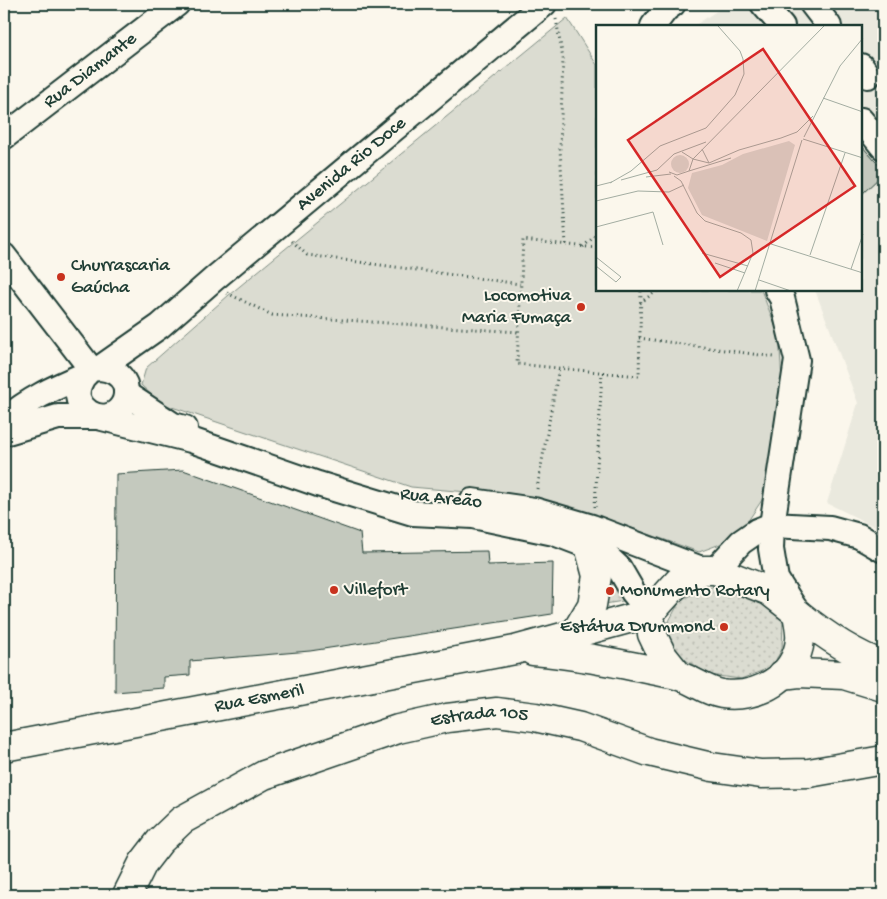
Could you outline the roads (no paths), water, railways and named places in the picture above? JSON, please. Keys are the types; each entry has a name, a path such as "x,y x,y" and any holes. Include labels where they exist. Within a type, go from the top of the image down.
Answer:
{"main road":[{"path":"576,632 592,605 597,576 591,536"},
{"path":"515,650 650,613 679,581 710,570 769,591 823,634 883,665"},
{"path":"650,613 652,634 662,655 678,675"},
{"path":"515,650 569,654 678,675 720,694 739,695 765,688 782,675 796,658 801,638 797,613"},
{"name":"Rua Esmeril","path":"4,748 515,650"},
{"path":"782,675 799,673 844,675 883,687"},
{"name":"Estrada 105","path":"127,895 143,863 160,841 182,820 264,775 398,729 446,718 497,712 535,717 580,728 649,752 712,767 761,774 809,773 883,760"}],"street":[{"name":"Rua Diamante","path":"4,137 177,4"},
{"path":"654,25 672,4"},
{"path":"763,4 781,25"},
{"path":"812,4 828,25"},
{"name":"Avenida Rio Doce","path":"4,420 23,404 92,370 160,326 277,226 549,10"},
{"path":"862,121 883,147"},
{"path":"4,256 92,370"},
{"path":"778,291 782,298 797,360 772,525 771,549 776,579 797,613"},
{"name":"Avenida Rio Doce","path":"126,390 130,370 160,326"},
{"path":"4,433 58,417 98,417 106,417 114,414 125,402 126,390 122,378 116,372 108,369 92,370 81,380 78,387 80,403 91,414 98,417"},
{"name":"Rua Areão","path":"126,390 173,425 380,491 414,500 463,500 534,510 591,536 710,570"},
{"name":"Rua Areão","path":"98,417 191,440 318,484 413,513 473,516 554,533 591,536"},
{"path":"710,570 756,531 772,525 830,528 858,536 883,550"},
{"path":"591,536 601,551 619,568 633,592 650,613"}],"place":[{"name":"Churrascaria Gaúcha","path":"61,277"},
{"name":"Locomotiva Maria Fumaça","path":"581,307"},
{"name":"Villefort","path":"334,590"},
{"name":"Monumento Rotary","path":"610,591"},
{"name":"Estátua Drummond","path":"724,627"}]}
